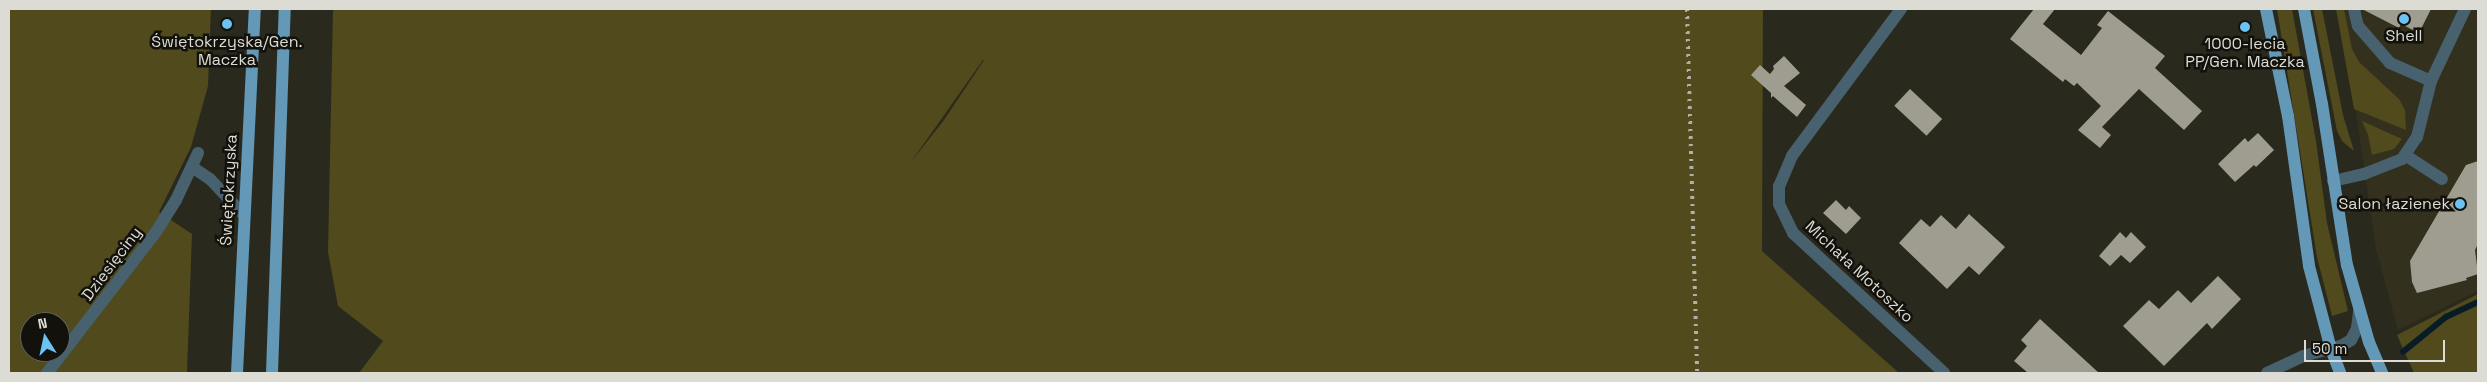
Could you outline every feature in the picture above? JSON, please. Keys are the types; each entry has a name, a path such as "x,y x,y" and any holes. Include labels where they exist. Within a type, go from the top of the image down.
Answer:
{"main road":[{"name":"Świętokrzyska","path":"237,373 254,9"},
{"path":"272,373 285,9"},
{"path":"2266,9 2288,116 2309,266 2331,349 2340,373"},
{"path":"2304,9 2322,104 2347,265 2360,311 2382,373"}],"street":[{"name":"Michała Motoszko","path":"1901,9 1792,156 1779,186 1779,204 1793,233 1944,373"},
{"path":"2354,9 2358,26 2390,63 2431,81"},
{"path":"2333,181 2364,174 2402,159 2417,137 2431,81 2465,9"},
{"name":"Dziesięciny","path":"47,373 148,244 169,212 198,153"},
{"path":"2405,155 2442,179"},
{"path":"192,167 210,179 244,215"},
{"path":"2267,373 2303,356 2331,349 2351,340 2357,328 2360,311"}],"shaded area":[{"path":"9,9 211,9 208,86 191,147 159,212 192,234 187,373 9,373"},
{"path":"333,9 1763,9 1762,251 1899,373 359,373 383,341 338,306 328,252","holes":["984,60 944,120 911,162"]},
{"path":"2277,9 2292,9 2316,141 2327,223 2348,311 2332,316 2317,257"},
{"path":"2313,9 2322,9 2343,115 2354,151 2342,141 2337,131"},
{"path":"2336,9 2344,9 2352,49 2359,62 2399,99 2405,110 2406,130 2354,109"},
{"path":"2341,9 2478,9 2478,291 2398,330 2376,249"},
{"path":"2362,121 2402,139 2394,149 2372,155 2368,135"},
{"path":"2478,294 2478,373 2414,373 2397,335"}],"building":[{"path":"2034,9 2055,9 2043,24 2081,55 2102,28 2097,25 2108,11 2165,56 2155,68 2202,111 2184,130 2139,89 2102,127 2111,135 2100,148 2078,130 2101,106 2077,83 2074,86 2065,79 2063,82 2010,39"},
{"name":"Shell","path":"2362,9 2431,9 2419,33 2401,24 2399,28"},
{"path":"1784,56 1800,73 1784,86 1806,105 1797,117 1773,96 1771,98 1771,93 1751,75 1760,65 1770,74 1774,69 1773,66"},
{"path":"1910,89 1942,119 1926,136 1894,106"},
{"path":"2258,133 2274,150 2256,167 2254,165 2235,182 2218,164 2245,138 2248,142"},
{"name":"Salon łazienek","path":"2478,161 2478,244 2475,250 2478,274 2466,278 2467,280 2417,293 2412,282 2410,261 2466,165"},
{"path":"1836,200 1846,210 1849,206 1861,218 1846,234 1823,213"},
{"path":"1969,214 2005,247 1979,275 1969,266 1947,289 1899,243 1921,219 1930,227 1941,215 1956,229"},
{"path":"2120,232 2126,238 2131,232 2146,247 2130,263 2121,255 2110,266 2099,256"},
{"path":"2218,276 2241,299 2212,329 2207,323 2164,366 2123,326 2149,300 2159,309 2178,290 2191,303"},
{"path":"2040,319 2099,373 2028,373 2014,361 2027,346 2021,340"}],"waterway":[{"path":"2403,352 2446,317 2478,302"}],"railway":[{"path":"1687,9 1697,373"}],"place":[{"name":"Shell","path":"2404,19"},
{"name":"Świętokrzyska/Gen. Maczka","path":"227,24"},
{"name":"1000-lecia PP/Gen. Maczka","path":"2245,27"},
{"name":"Salon łazienek","path":"2460,204"}]}
